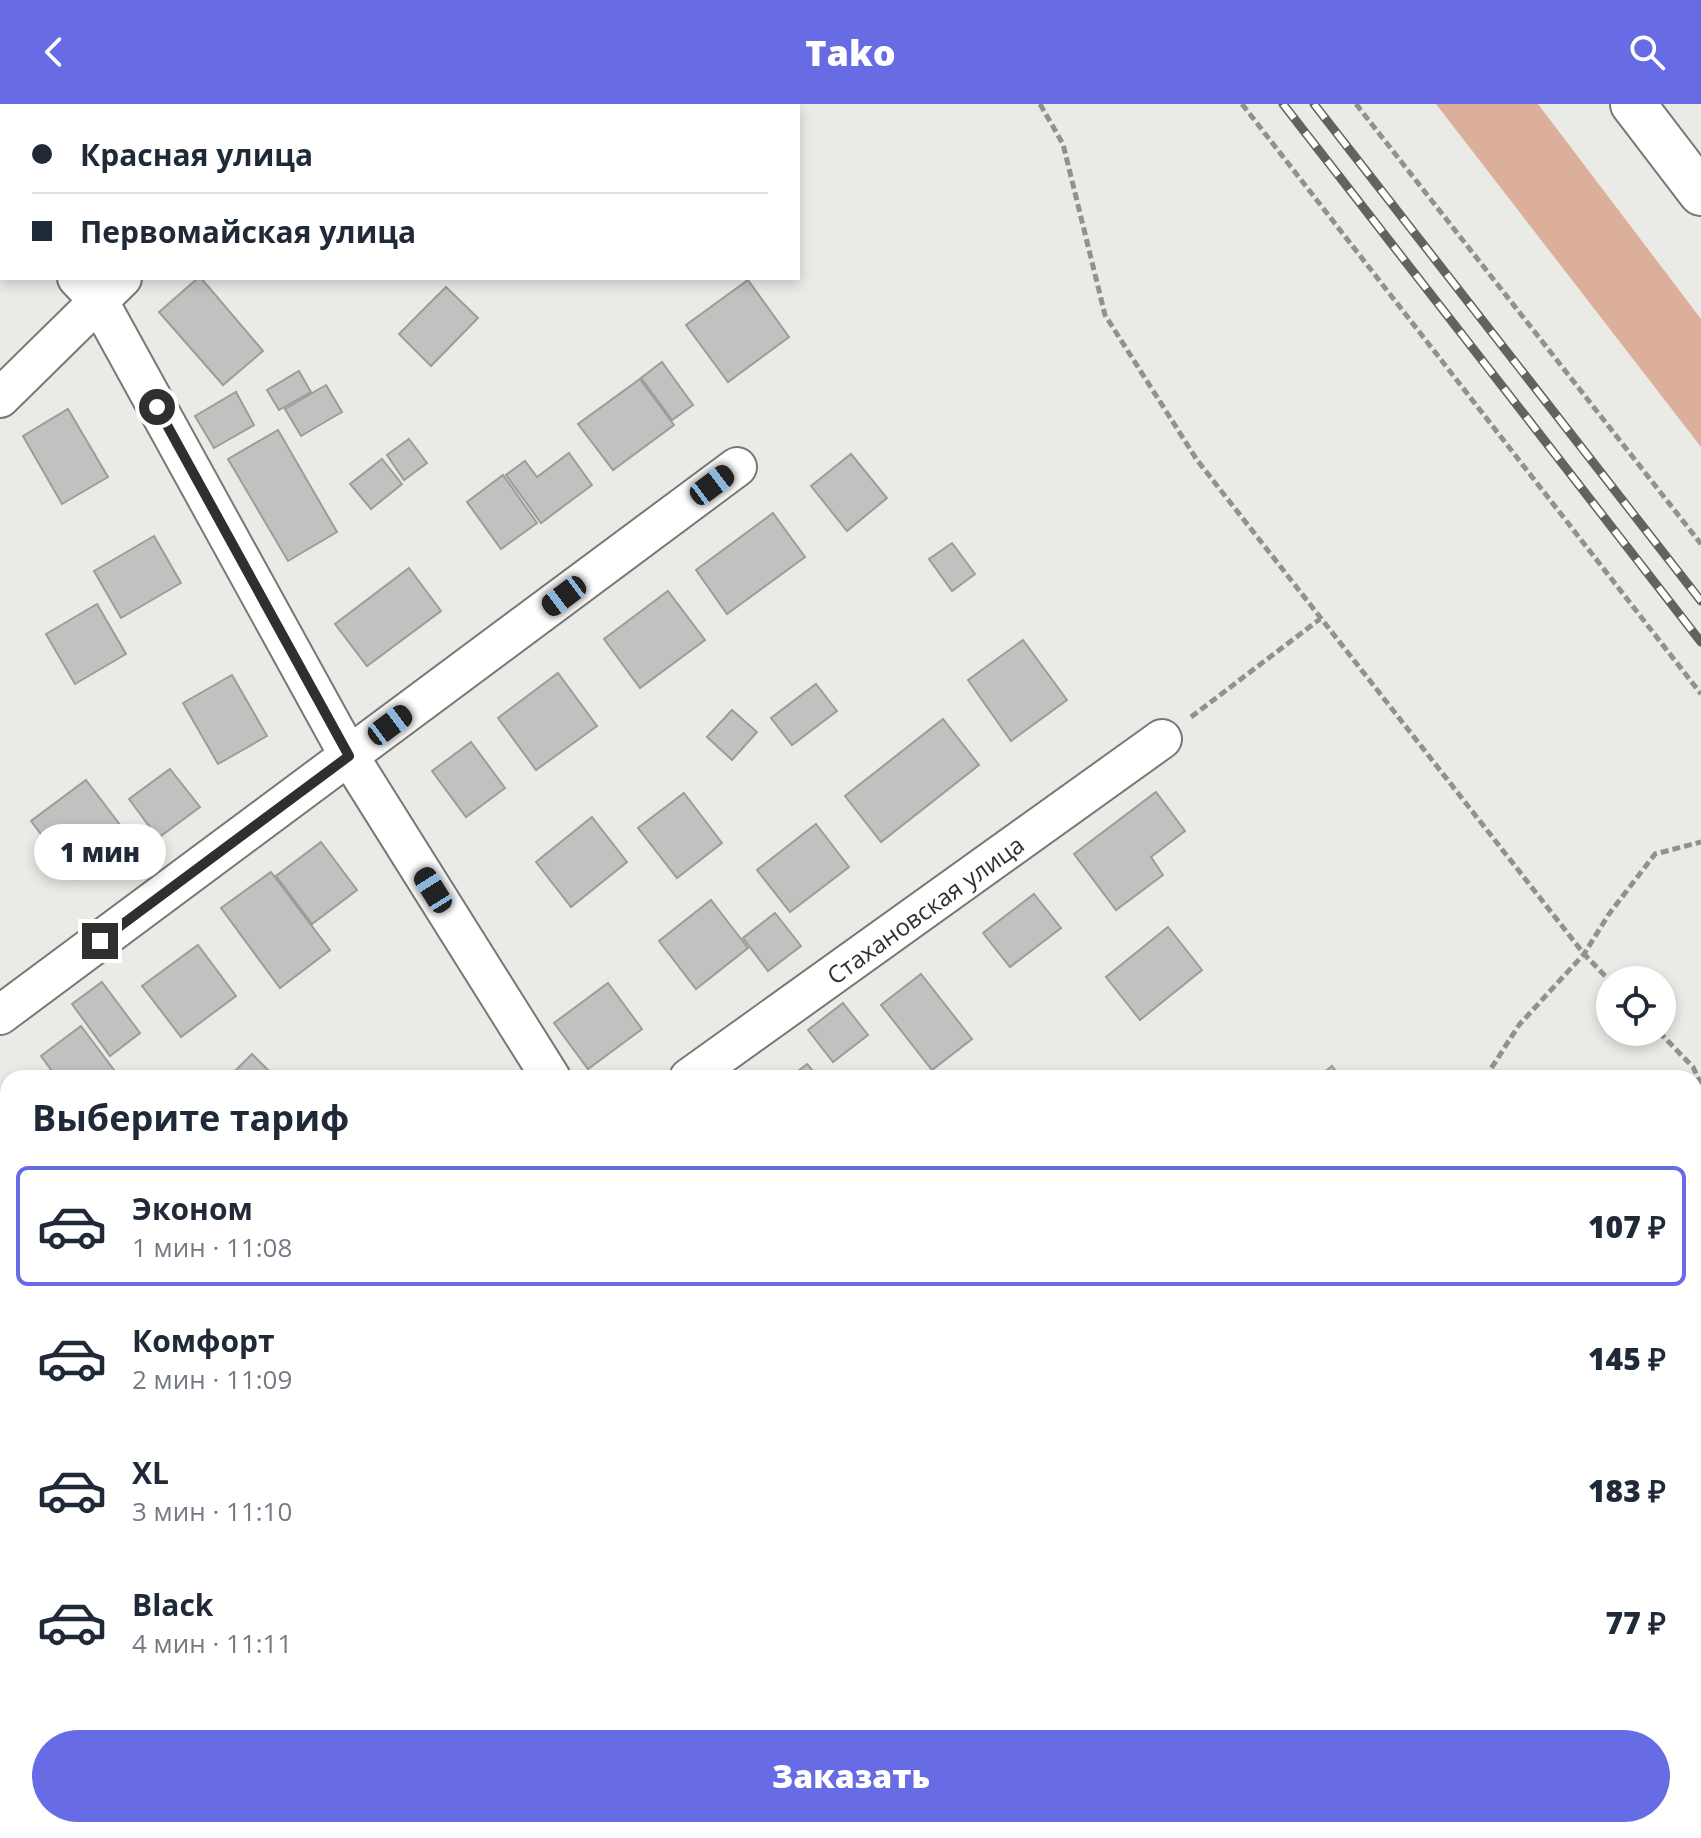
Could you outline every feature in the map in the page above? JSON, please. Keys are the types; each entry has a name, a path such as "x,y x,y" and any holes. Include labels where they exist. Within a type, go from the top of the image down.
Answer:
{"main road":[{"path":"1633,104 1701,193"}],"street":[{"path":"0,398 99,285 349,756 546,1070"},
{"path":"0,1015 737,467"},
{"name":"Стахановская улица","path":"700,1070 1162,739"}],"path":[{"path":"1040,104 1063,144 1105,315 1197,460 1596,966"},
{"path":"1242,104 1701,694"},
{"path":"1356,104 1701,544"},
{"path":"1162,739 1320,619"},
{"path":"1490,1070 1519,1025 1584,954 1609,914 1655,854 1701,842"},
{"path":"1673,1046 1694,1070"}],"shaded area":[{"path":"1436,104 1538,104 1701,319 1701,447"}],"building":[{"path":"196,280 203,280 263,351 223,385 159,312"},
{"path":"748,280 789,337 728,382 686,325"},
{"path":"446,287 478,318 431,366 399,334"},
{"path":"662,362 693,405 672,420 641,378"},
{"path":"299,371 311,392 279,410 267,390"},
{"path":"640,379 674,425 613,470 578,424"},
{"path":"326,385 342,412 301,436 285,409"},
{"path":"236,392 254,425 214,448 195,416"},
{"path":"68,409 108,477 62,504 23,436"},
{"path":"278,430 337,532 288,561 228,459"},
{"path":"409,439 427,463 404,480 387,455"},
{"path":"569,453 592,485 541,523 506,475 525,461 537,477"},
{"path":"851,454 887,498 847,531 811,486"},
{"path":"382,459 402,484 371,509 350,484"},
{"path":"503,475 537,523 501,549 467,502"},
{"path":"773,513 805,557 727,614 696,570"},
{"path":"154,536 181,583 121,618 94,571"},
{"path":"952,543 975,574 952,591 929,559"},
{"path":"409,568 441,611 367,666 335,624"},
{"path":"668,591 705,640 640,688 604,639"},
{"path":"97,604 126,654 75,684 46,634"},
{"path":"1023,640 1067,700 1011,741 968,680"},
{"path":"558,673 597,726 536,770 498,718"},
{"path":"232,675 267,736 218,764 183,703"},
{"path":"816,684 837,711 792,745 771,718"},
{"path":"732,710 757,732 732,760 707,737"},
{"path":"943,719 979,765 881,842 845,796"},
{"path":"471,742 505,788 466,817 432,771"},
{"path":"170,769 200,807 158,838 129,799"},
{"path":"86,780 130,838 75,879 31,821"},
{"path":"1156,792 1185,831 1151,857 1163,875 1116,910 1074,854"},
{"path":"684,793 722,843 677,878 638,828"},
{"path":"592,817 627,862 571,907 536,862"},
{"path":"816,824 849,867 790,912 757,870"},
{"path":"321,842 357,890 312,924 276,876"},
{"path":"271,872 330,950 280,988 221,908"},
{"path":"1034,894 1061,928 1010,967 983,933"},
{"path":"711,900 748,948 696,989 659,941"},
{"path":"775,913 801,946 768,971 743,938"},
{"path":"1168,927 1202,970 1140,1020 1106,977"},
{"path":"198,945 236,996 181,1037 142,986"},
{"path":"921,974 972,1039 932,1070 881,1005"},
{"path":"102,982 140,1033 110,1056 72,1004"},
{"path":"608,983 642,1029 588,1069 554,1023"},
{"path":"843,1003 868,1035 833,1062 808,1030"},
{"path":"81,1026 114,1070 51,1070 41,1056"},
{"path":"252,1054 268,1070 236,1070"}],"railway":[{"path":"1283,104 1701,642"},
{"path":"1314,104 1701,601"}],"route":[{"path":"100,941 349,756 157,407"}]}
